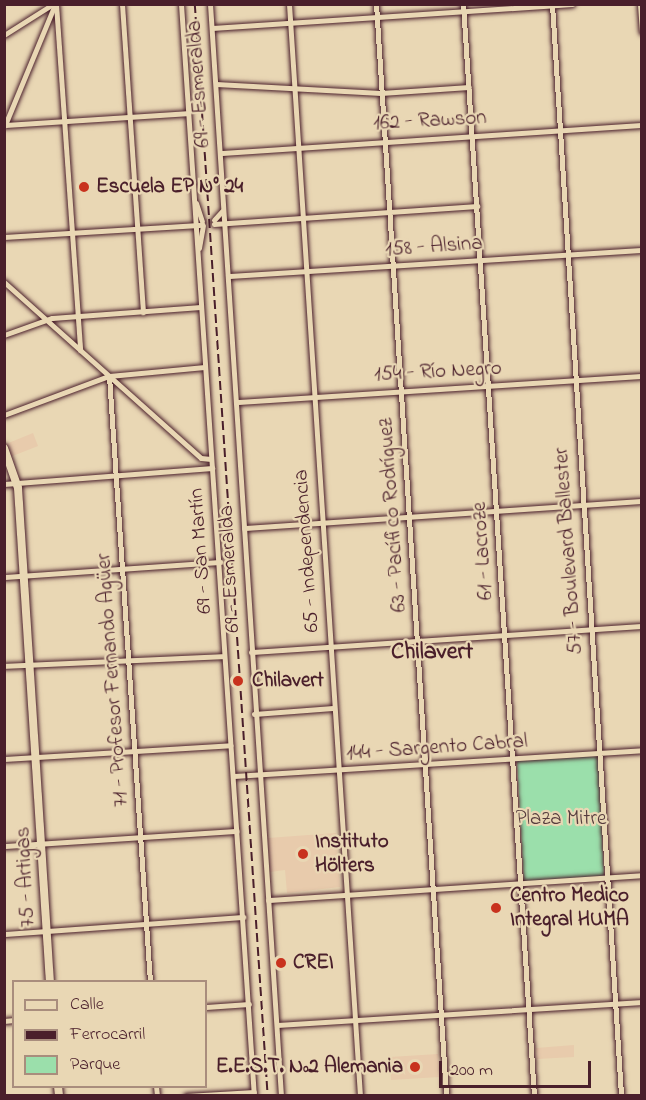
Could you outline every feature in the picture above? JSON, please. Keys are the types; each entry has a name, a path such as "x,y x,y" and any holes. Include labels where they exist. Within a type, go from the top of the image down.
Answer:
{"street":[{"path":"4,35 54,4"},
{"path":"54,4 67,120 81,350"},
{"path":"54,4 5,124 188,112"},
{"path":"122,4 143,312"},
{"name":"69 - San Martín","path":"181,4 194,226 220,562 224,656 254,1094"},
{"name":"69 - Esmeralda","path":"210,4 224,189 254,714 281,1095"},
{"name":"65 - Independencia","path":"289,4 300,145 333,708 360,1095"},
{"name":"63 - Pacífico Rodríguez","path":"376,4 446,1095"},
{"path":"212,28 464,8 572,4"},
{"path":"640,4 642,32"},
{"name":"57 - Boulevard Ballester","path":"552,5 621,1095"},
{"name":"61 - Lacroze","path":"464,8 534,1095"},
{"path":"216,84 381,93 469,87"},
{"name":"162 - Rawson","path":"221,153 300,145 642,125"},
{"path":"192,188 203,223 197,261"},
{"path":"224,189 221,217 214,222 225,224 303,215 477,206"},
{"path":"4,237 194,226 203,223"},
{"name":"158 - Alsina","path":"228,276 642,249"},
{"path":"4,282 201,458 211,459"},
{"path":"4,335 45,319 201,307"},
{"path":"4,415 109,376 205,368"},
{"name":"71 - Profesor Fernando Agüer","path":"109,376 150,980"},
{"name":"154 - Río Negro","path":"237,402 642,376"},
{"name":"75 - Artigas","path":"4,448 17,484 31,665 50,980"},
{"path":"4,484 212,468"},
{"path":"244,528 642,501"},
{"path":"4,577 220,562"},
{"path":"251,652 642,626"},
{"path":"4,666 224,656"},
{"path":"254,714 333,708"},
{"path":"4,759 231,745"},
{"name":"144 - Sargento Cabral","path":"234,776 642,750"},
{"path":"4,846 237,831"},
{"path":"268,900 642,875"},
{"path":"4,934 243,917"},
{"path":"276,1025 642,1002"},
{"path":"207,1007 249,1004"},
{"path":"186,1095 254,1094"}],"shaded area":[{"path":"33,433 38,446 10,457 6,444"},
{"name":"Instituto Hölters","path":"336,833 340,887 287,893 285,870 270,872 268,838"},
{"path":"574,1045 574,1057 537,1059 536,1048"},
{"name":"E.E.S.T. Nº2 Alemania","path":"438,1054 439,1077 391,1080 390,1057"}],"green space":[{"name":"Plaza Mitre","path":"598,756 604,876 524,882 517,761"}],"tunnel":[{"path":"202,221 214,220"}],"railway":[{"path":"195,4 268,1096"}],"place":[{"name":"Escuela EP N° 24","path":"84,187"},
{"name":"Chilavert","path":"238,681"},
{"name":"Instituto Hölters","path":"303,854"},
{"name":"Centro Medico Integral HUMA","path":"496,908"},
{"name":"CREI","path":"281,963"},
{"name":"E.E.S.T. Nº2 Alemania","path":"415,1067"}],"district":[{"name":"Chilavert","path":"432,653"}]}
